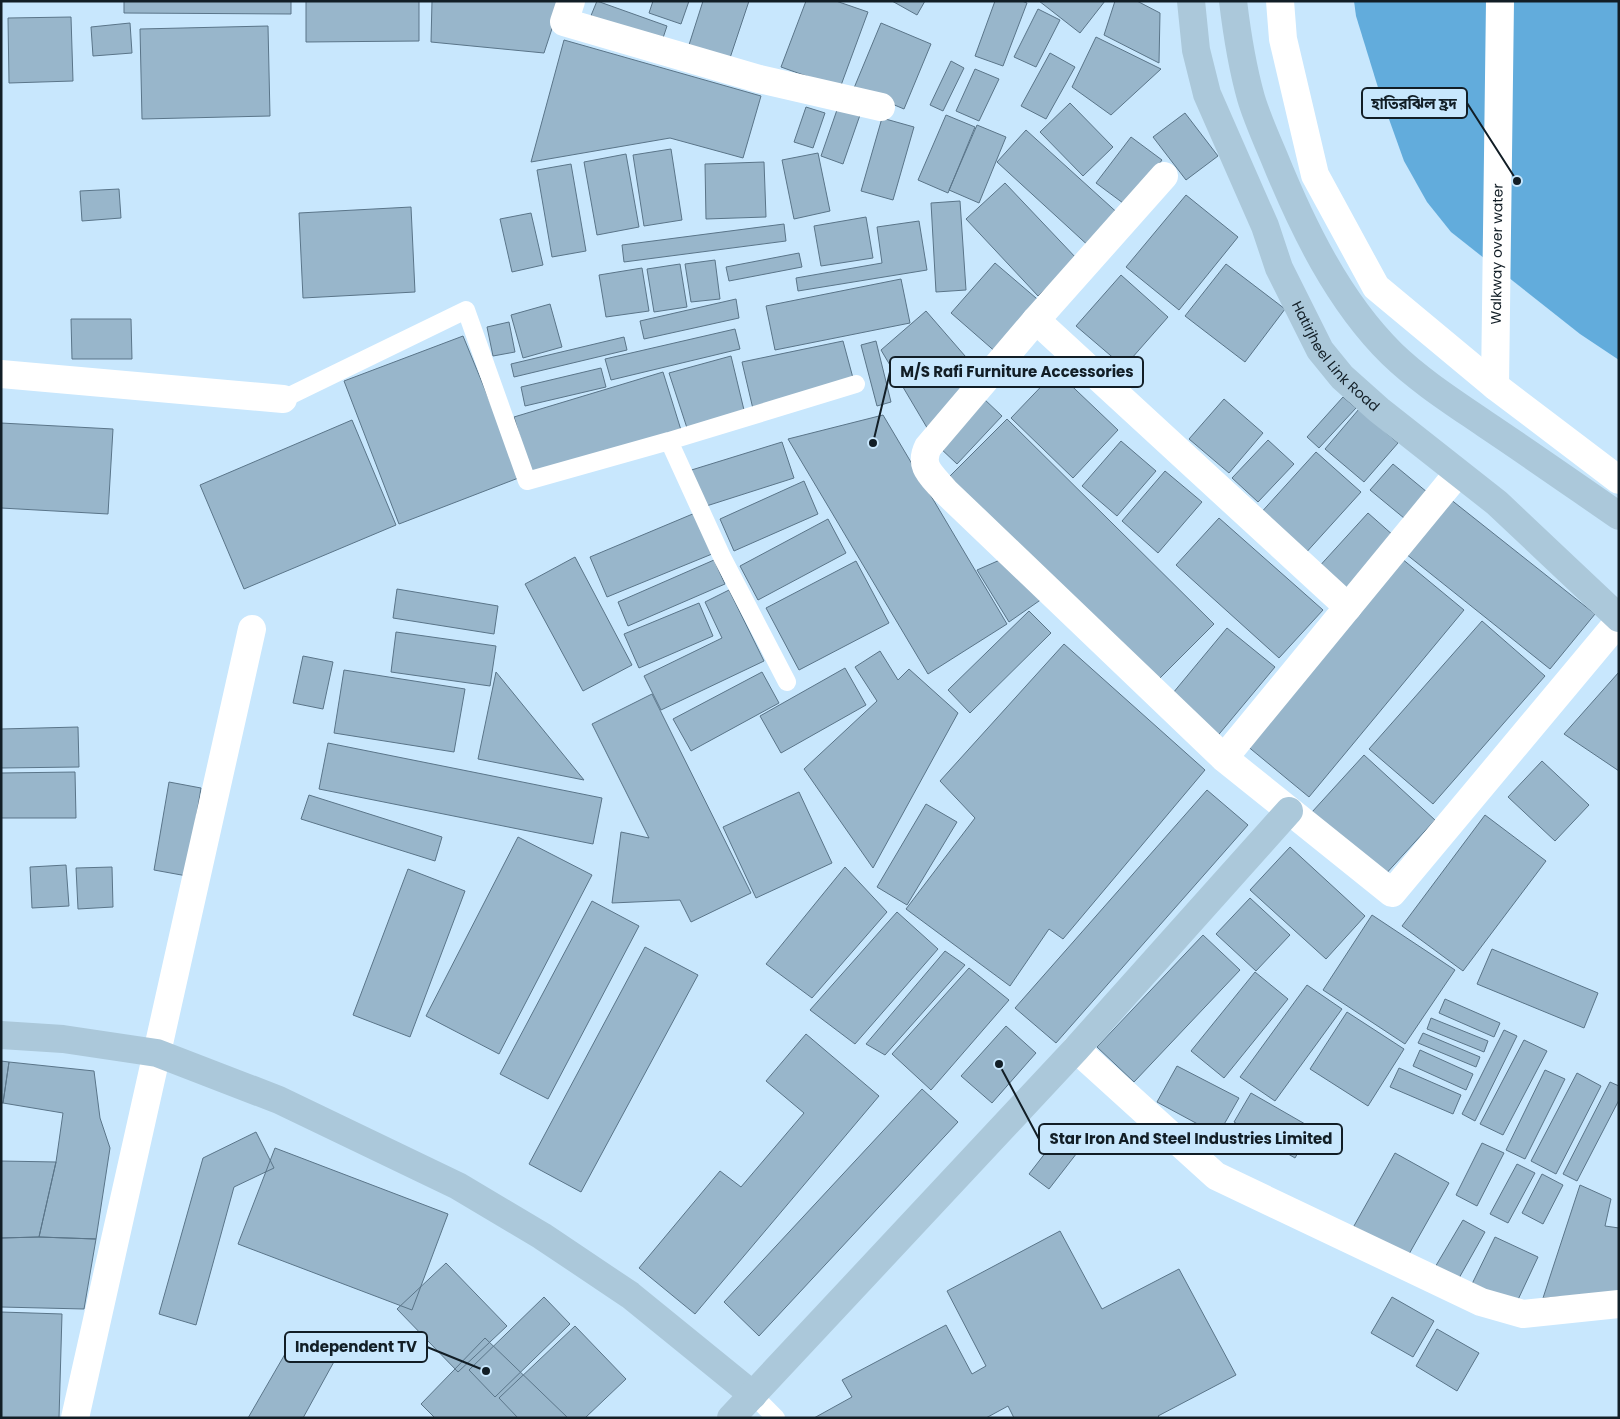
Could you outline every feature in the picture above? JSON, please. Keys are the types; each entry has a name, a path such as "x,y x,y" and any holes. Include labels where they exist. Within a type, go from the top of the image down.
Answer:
{"street":[{"path":"571,1 564,22 759,79 880,107"},
{"name":"Hatirjheel Link Road","path":"1191,1 1196,50 1207,94 1265,226 1280,268 1320,350 1342,377 1379,410 1497,503 1619,619"},
{"path":"1233,1 1239,45 1251,98 1270,148 1289,194 1309,233 1337,284 1362,322 1392,354 1428,385 1619,516"},
{"path":"1280,1 1283,39 1315,175 1376,287 1495,386 1619,480"},
{"name":"Walkway over water","path":"1495,386 1500,1"},
{"path":"1164,176 1036,320 928,447 924,455 924,462 945,491 1224,758 1392,893 1619,619"},
{"path":"1036,320 1348,607"},
{"path":"1,374 283,399"},
{"path":"1224,758 1458,473"},
{"path":"75,1418 252,629"},
{"path":"731,1418 1076,1049 1290,811"},
{"path":"1,1034 63,1039 157,1053 279,1100 466,1191 542,1236 630,1295 753,1395"},
{"path":"1076,1049 1216,1176 1481,1302 1523,1314 1619,1304"}],"lane":[{"path":"283,399 466,310 527,482 856,384"},
{"path":"669,441 722,557 787,682"},
{"path":"753,1395 776,1418"}],"water":[{"path":"1354,1 1619,1 1619,360 1580,334 1451,232 1427,202 1404,161 1380,94 1356,16"}],"building":[{"path":"124,1 291,1 291,14 124,13"},
{"path":"306,1 419,1 419,41 306,42"},
{"path":"432,1 561,1 544,53 431,42"},
{"path":"597,1 667,26 661,44 590,18"},
{"path":"653,1 689,1 681,24 649,13"},
{"path":"703,1 749,1 729,61 688,48"},
{"path":"806,1 836,1 868,12 840,88 781,67"},
{"path":"892,1 925,1 917,15"},
{"path":"995,1 1022,1 1027,3 1003,66 975,56"},
{"path":"1039,1 1105,1 1080,33"},
{"path":"1115,1 1137,1 1160,13 1159,63 1104,35"},
{"path":"1038,9 1060,20 1036,67 1014,57"},
{"path":"71,17 73,81 9,83 8,18"},
{"path":"130,23 132,53 93,56 91,27"},
{"path":"881,23 931,44 904,109 854,88"},
{"path":"268,26 270,116 142,119 140,29"},
{"path":"1096,37 1161,69 1111,115 1072,87"},
{"path":"564,40 761,96 743,158 670,138 531,162"},
{"path":"1050,53 1075,67 1046,119 1021,106"},
{"path":"951,61 964,68 943,111 930,105"},
{"path":"975,69 999,79 979,121 956,111"},
{"path":"1070,103 1113,147 1083,176 1040,132"},
{"path":"806,107 825,113 813,148 794,142"},
{"path":"838,107 860,115 843,164 821,156"},
{"path":"1185,113 1218,156 1186,180 1153,137"},
{"path":"946,115 975,127 948,193 918,180"},
{"path":"882,118 914,127 893,200 861,191"},
{"path":"977,125 1006,137 979,203 949,190"},
{"path":"1026,130 1122,217 1092,249 997,162"},
{"path":"1131,137 1162,160 1127,206 1096,183"},
{"path":"671,149 682,220 644,226 633,155"},
{"path":"818,153 830,211 794,219 782,160"},
{"path":"626,154 639,227 597,235 584,162"},
{"path":"764,162 766,217 706,219 705,164"},
{"path":"571,164 586,251 552,257 537,170"},
{"path":"1005,183 1078,260 1038,296 966,219"},
{"path":"119,189 121,218 82,221 80,191"},
{"path":"1186,195 1238,237 1179,310 1126,267"},
{"path":"960,201 966,290 936,292 931,203"},
{"path":"411,207 415,292 303,298 299,213"},
{"path":"531,213 543,265 512,272 500,219"},
{"path":"866,217 873,258 821,266 814,226"},
{"path":"919,221 927,270 798,291 796,278 882,263 877,227"},
{"path":"784,224 786,241 624,262 622,245"},
{"path":"799,253 802,267 729,281 726,267"},
{"path":"715,260 720,299 691,302 685,264"},
{"path":"995,263 1043,304 998,354 951,313"},
{"path":"680,264 687,307 654,312 647,269"},
{"path":"1226,264 1285,309 1245,362 1185,316"},
{"path":"642,268 649,311 606,317 599,275"},
{"path":"1121,275 1168,317 1124,367 1076,326"},
{"path":"901,279 910,323 775,350 766,306"},
{"path":"736,299 739,318 644,339 640,321"},
{"path":"550,304 562,347 523,358 511,315"},
{"path":"926,311 985,379 929,431 881,350"},
{"path":"71,319 131,319 132,359 72,359"},
{"path":"509,322 515,352 493,356 487,327"},
{"path":"735,329 740,349 611,380 605,359"},
{"path":"463,336 521,477 399,524 344,381"},
{"path":"624,337 627,350 514,377 511,364"},
{"path":"843,341 853,378 753,409 742,362"},
{"path":"876,341 891,402 877,406 861,345"},
{"path":"731,356 744,410 687,428 669,373"},
{"path":"601,368 606,387 525,406 521,387"},
{"path":"1056,371 1118,430 1073,478 1011,418"},
{"path":"663,372 681,430 531,475 514,417"},
{"path":"1343,397 1356,408 1319,448 1307,437"},
{"path":"983,398 1002,416 957,464 938,446"},
{"path":"1224,399 1263,433 1229,473 1189,439"},
{"path":"1359,409 1398,443 1364,482 1325,449"},
{"path":"883,415 1007,624 928,674 788,439"},
{"path":"1007,419 1214,624 1151,687 944,482"},
{"path":"352,420 396,525 244,589 200,485"},
{"path":"1,423 113,429 108,514 1,508"},
{"path":"1268,440 1294,464 1258,502 1232,478"},
{"path":"1121,441 1156,471 1117,516 1082,486"},
{"path":"782,442 794,478 697,509 685,472"},
{"path":"1316,452 1361,492 1303,556 1258,516"},
{"path":"1393,464 1433,497 1410,523 1370,490"},
{"path":"1165,471 1202,502 1158,553 1122,521"},
{"path":"804,481 818,514 734,551 720,519"},
{"path":"1445,495 1595,614 1550,669 1401,550"},
{"path":"695,513 712,554 607,597 590,557"},
{"path":"1368,513 1394,536 1342,594 1316,570"},
{"path":"1219,518 1323,610 1279,658 1176,565"},
{"path":"828,519 846,553 758,600 740,566"},
{"path":"1009,556 1049,594 1009,622 977,570"},
{"path":"575,557 632,665 583,691 525,584"},
{"path":"1401,558 1464,610 1309,797 1246,745"},
{"path":"714,560 725,584 628,626 618,602"},
{"path":"856,561 889,623 799,670 766,608"},
{"path":"397,589 498,606 494,634 393,618"},
{"path":"729,590 764,661 661,710 644,676 722,638 705,602"},
{"path":"699,603 713,636 639,668 624,634"},
{"path":"1029,611 1051,633 970,713 948,690"},
{"path":"1482,621 1545,676 1433,804 1369,749"},
{"path":"1227,628 1275,667 1215,739 1168,699"},
{"path":"396,632 496,646 490,686 391,672"},
{"path":"1064,644 1205,770 1063,939 1049,929 1010,986 906,909 975,818 940,781"},
{"path":"880,651 898,680 909,669 958,713 873,868 804,769 877,701 855,667"},
{"path":"303,656 333,662 323,709 293,703"},
{"path":"845,668 866,705 781,753 760,716"},
{"path":"344,670 465,689 454,752 334,733"},
{"path":"496,672 584,780 478,759"},
{"path":"762,672 779,703 691,751 673,719"},
{"path":"1619,672 1619,771 1564,734"},
{"path":"652,694 751,893 691,922 680,900 612,903 621,832 649,838 592,724"},
{"path":"78,727 79,767 1,768 1,729"},
{"path":"328,743 602,798 593,844 319,789"},
{"path":"1364,755 1435,820 1383,877 1312,812"},
{"path":"1542,761 1589,805 1555,841 1508,797"},
{"path":"75,772 76,818 1,818 1,773"},
{"path":"169,782 201,788 187,876 154,870"},
{"path":"1207,790 1248,825 1056,1043 1015,1008"},
{"path":"799,792 832,863 756,898 723,827"},
{"path":"309,795 442,837 435,861 301,819"},
{"path":"926,804 957,822 907,905 877,887"},
{"path":"1485,815 1546,861 1463,971 1402,926"},
{"path":"518,837 592,875 499,1054 426,1016"},
{"path":"1290,847 1365,916 1326,959 1250,890"},
{"path":"66,865 69,906 32,908 30,867"},
{"path":"112,867 113,907 78,909 76,868"},
{"path":"845,867 887,912 812,998 766,964"},
{"path":"408,869 465,891 410,1037 353,1015"},
{"path":"1250,898 1290,935 1256,971 1216,934"},
{"path":"592,901 639,926 548,1099 500,1074"},
{"path":"897,912 938,949 855,1044 810,1010"},
{"path":"1372,915 1455,970 1405,1044 1323,990"},
{"path":"1203,935 1240,970 1134,1082 1097,1047"},
{"path":"645,947 698,975 581,1192 529,1164"},
{"path":"1492,949 1598,993 1584,1028 1477,984"},
{"path":"945,951 965,965 885,1055 866,1044"},
{"path":"969,968 1009,1000 931,1090 892,1054"},
{"path":"1255,972 1288,999 1224,1078 1191,1051"},
{"path":"1307,985 1342,1009 1275,1101 1240,1077"},
{"path":"1445,999 1500,1023 1494,1037 1439,1013"},
{"path":"1347,1012 1404,1049 1368,1106 1310,1069"},
{"path":"1431,1018 1488,1041 1484,1052 1427,1029"},
{"path":"1006,1026 1036,1053 992,1103 961,1076"},
{"path":"1504,1030 1517,1036 1475,1121 1462,1114"},
{"path":"1423,1033 1480,1057 1476,1067 1418,1043"},
{"path":"806,1034 879,1096 695,1314 639,1268 720,1171 741,1187 804,1113 766,1081"},
{"path":"1524,1040 1547,1051 1503,1135 1480,1124"},
{"path":"1420,1050 1473,1074 1466,1090 1413,1066"},
{"path":"1,1061 9,1062 3,1103 1,1103"},
{"path":"9,1062 94,1071 100,1118 110,1148 96,1239 39,1237 56,1162 63,1113 3,1103"},
{"path":"1177,1066 1239,1098 1218,1135 1157,1102"},
{"path":"1399,1068 1461,1095 1453,1114 1390,1087"},
{"path":"1545,1070 1565,1079 1525,1159 1506,1150"},
{"path":"1577,1073 1601,1086 1556,1174 1531,1161"},
{"path":"1610,1082 1619,1086 1619,1100 1577,1181 1563,1174"},
{"path":"922,1089 958,1122 759,1336 724,1302"},
{"path":"1251,1093 1312,1128 1295,1158 1234,1122"},
{"path":"256,1132 274,1168 234,1187 196,1325 159,1314 203,1158"},
{"path":"1060,1134 1080,1149 1049,1189 1029,1174"},
{"path":"1482,1143 1504,1153 1477,1206 1456,1195"},
{"path":"275,1148 448,1214 412,1310 238,1244"},
{"path":"1395,1153 1449,1183 1404,1263 1350,1233"},
{"path":"1,1161 56,1162 39,1237 1,1238"},
{"path":"1517,1164 1535,1173 1508,1223 1490,1214"},
{"path":"1542,1174 1563,1185 1543,1224 1522,1213"},
{"path":"1580,1185 1611,1199 1605,1226 1619,1228 1619,1293 1543,1298"},
{"path":"1463,1220 1485,1232 1454,1287 1431,1274"},
{"path":"1060,1231 1102,1309 1179,1269 1236,1375 1158,1416 1160,1418 1014,1418 1008,1406 986,1418 814,1418 852,1397 842,1380 946,1325 972,1374 986,1366 947,1291"},
{"path":"1495,1237 1538,1257 1516,1304 1472,1284"},
{"path":"1,1238 96,1239 84,1309 1,1307"},
{"path":"446,1263 507,1326 458,1372 397,1309"},
{"path":"544,1297 570,1324 495,1397 469,1370"},
{"path":"1392,1297 1434,1321 1413,1357 1371,1333"},
{"path":"1,1312 62,1314 59,1418 1,1418"},
{"path":"575,1326 626,1379 585,1418 518,1418 499,1398"},
{"path":"1437,1329 1479,1353 1457,1391 1416,1366"},
{"path":"296,1335 336,1358 303,1418 248,1418"},
{"path":"485,1338 568,1418 435,1418 421,1404"}],"place":[{"name":"হাতিরঝিল হ্রদ","path":"1517,181"},
{"name":"M/S Rafi Furniture Accessories","path":"873,443"},
{"name":"Star Iron And Steel Industries Limited","path":"999,1064"},
{"name":"Independent TV","path":"486,1371"}]}
